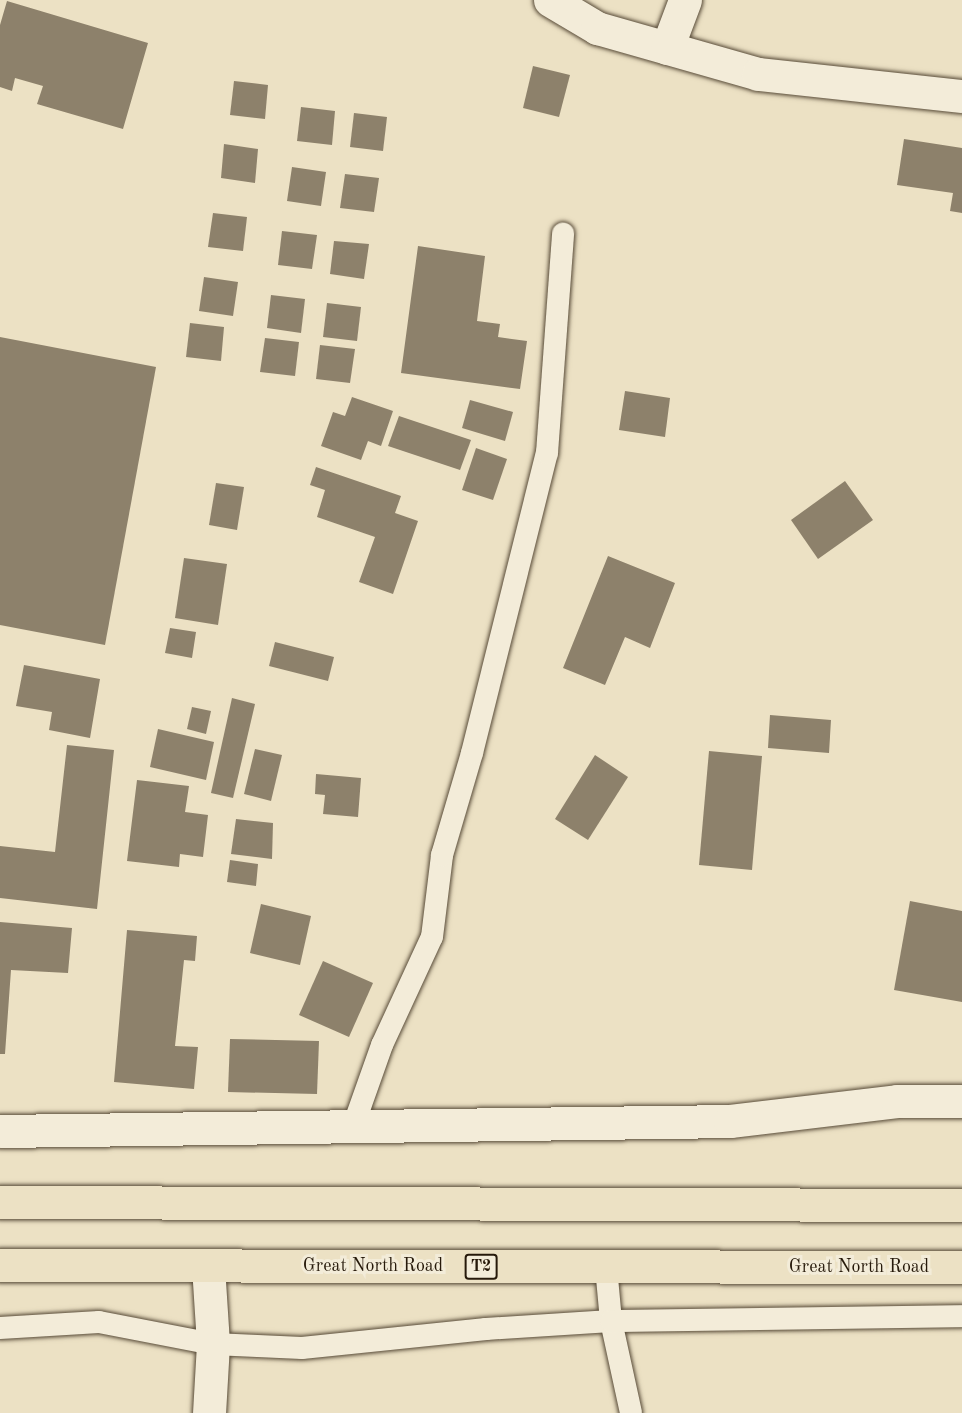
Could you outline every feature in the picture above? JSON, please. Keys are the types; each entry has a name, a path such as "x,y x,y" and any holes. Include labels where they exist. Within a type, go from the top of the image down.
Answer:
{"main road":[{"path":"0,1202 962,1205"},
{"name":"Great North Road","path":"0,1265 962,1267"}],"street":[{"path":"550,0 597,28 758,74 962,96"},
{"path":"667,48 685,0"},
{"path":"0,1131 354,1124 730,1121 897,1101 962,1101"},
{"path":"208,1266 213,1344 209,1413"}],"lane":[{"path":"354,1124 382,1045 432,937 441,855 472,753 547,453 563,234"},
{"path":"606,1267 611,1321 632,1413"},
{"path":"0,1328 99,1322 213,1344 302,1348 486,1329 611,1321 962,1316"}],"building":[{"path":"7,1 148,43 123,129 37,104 43,86 15,78 12,91 0,87 0,25"},
{"path":"533,66 570,75 559,117 523,108"},
{"path":"234,81 268,85 265,119 230,115"},
{"path":"301,107 335,111 332,145 297,141"},
{"path":"354,113 387,117 383,151 350,147"},
{"path":"904,139 962,148 962,213 950,211 953,193 897,185"},
{"path":"224,144 258,149 255,183 221,178"},
{"path":"292,167 326,172 321,206 287,201"},
{"path":"345,174 379,178 374,212 340,208"},
{"path":"213,213 247,217 243,251 208,247"},
{"path":"282,231 317,235 312,269 278,265"},
{"path":"334,241 369,244 364,279 330,274"},
{"path":"418,246 485,256 477,321 500,324 498,337 527,341 520,389 401,373"},
{"path":"204,277 238,282 233,316 199,311"},
{"path":"271,295 305,299 301,333 267,328"},
{"path":"327,303 361,307 357,341 323,337"},
{"path":"190,323 224,327 221,361 186,357"},
{"path":"0,337 156,367 105,645 0,625"},
{"path":"265,338 299,342 295,376 260,372"},
{"path":"320,345 355,349 350,383 316,379"},
{"path":"625,391 670,398 665,437 619,430"},
{"path":"352,397 393,411 381,446 368,441 361,460 321,446 333,412 345,416"},
{"path":"470,400 513,412 505,441 462,428"},
{"path":"399,416 471,440 460,470 388,446"},
{"path":"476,448 507,459 493,500 462,490"},
{"path":"316,467 401,496 395,513 418,521 393,594 359,582 375,537 317,517 325,490 310,485"},
{"path":"845,481 873,520 818,559 791,520"},
{"path":"216,483 244,487 237,530 209,525"},
{"path":"608,556 675,583 650,648 625,637 605,685 563,668"},
{"path":"184,558 227,564 218,625 175,618"},
{"path":"170,628 196,632 192,658 165,653"},
{"path":"275,642 334,657 328,681 269,666"},
{"path":"24,665 100,679 90,738 49,730 52,712 16,706"},
{"path":"232,698 255,704 233,798 211,793"},
{"path":"192,707 211,711 206,734 187,729"},
{"path":"770,715 831,720 829,753 768,748"},
{"path":"158,729 214,742 206,780 150,767"},
{"path":"67,745 114,750 97,909 0,898 0,846 55,852"},
{"path":"255,749 282,755 271,801 244,794"},
{"path":"709,751 762,756 752,870 699,865"},
{"path":"595,755 628,777 588,840 555,819"},
{"path":"316,774 361,778 358,817 323,814 325,795 315,794"},
{"path":"137,780 189,786 185,812 208,815 203,857 180,854 179,867 127,861"},
{"path":"236,819 273,823 272,859 231,854"},
{"path":"230,860 258,864 256,886 227,882"},
{"path":"910,901 962,911 962,1002 894,990"},
{"path":"261,904 311,916 300,965 250,953"},
{"path":"0,922 72,928 68,973 11,970 5,1054 0,1054"},
{"path":"127,930 197,936 195,961 184,960 175,1046 198,1047 194,1089 114,1082"},
{"path":"323,961 373,983 349,1037 299,1015"},
{"path":"230,1039 319,1041 317,1094 228,1092"}]}
